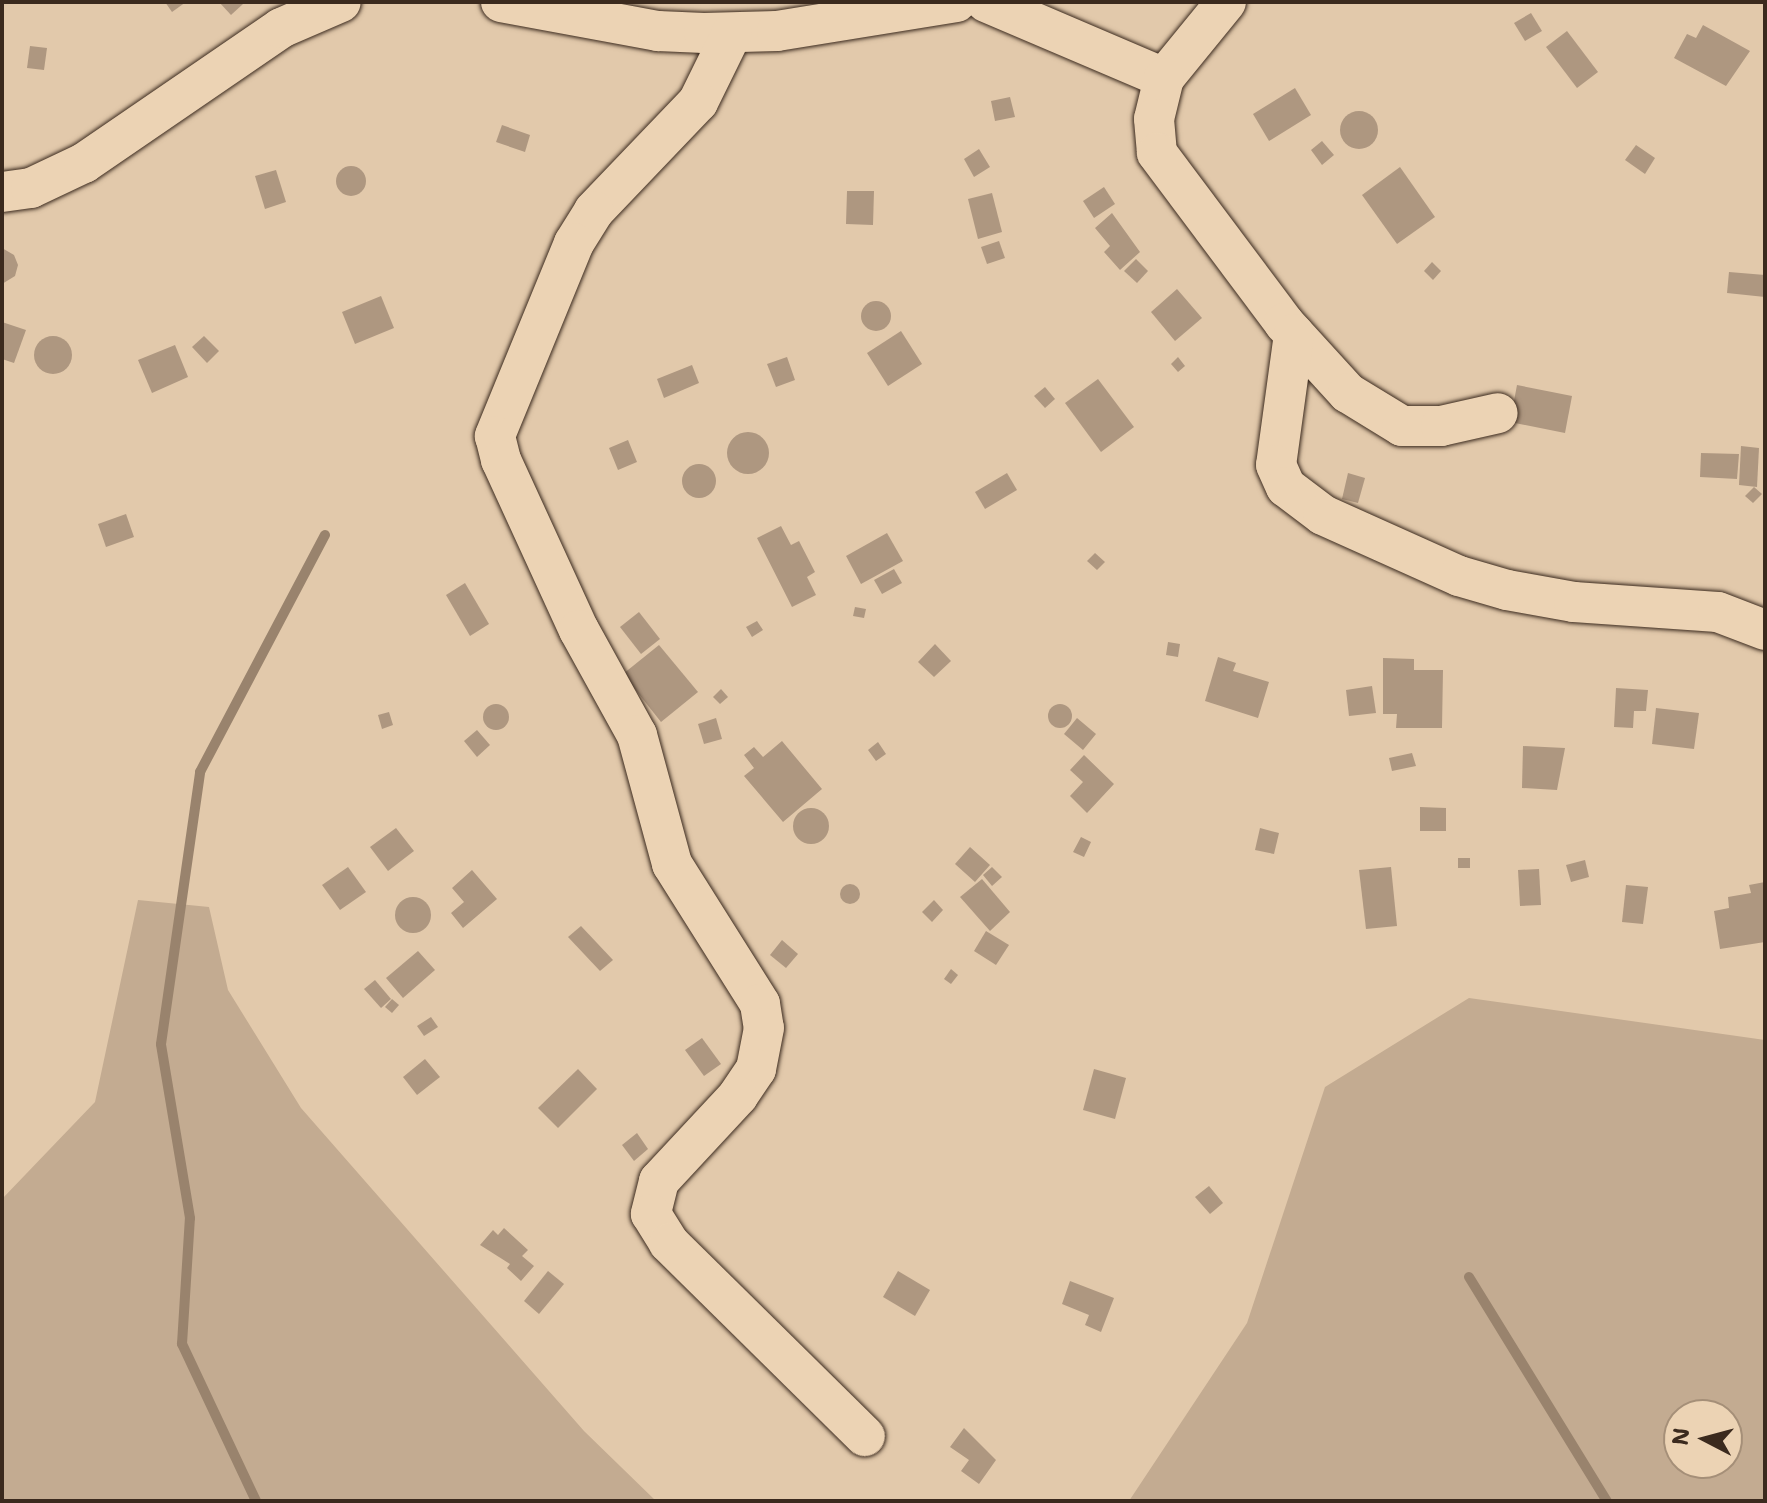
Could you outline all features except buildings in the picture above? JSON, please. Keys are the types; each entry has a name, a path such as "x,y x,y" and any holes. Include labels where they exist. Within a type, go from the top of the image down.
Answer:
{"street":[{"path":"2,192 31,188 84,163 281,28 341,2"},
{"path":"501,2 658,31 732,33 777,31 957,2"},
{"path":"986,2 1164,78"},
{"path":"1226,2 1164,78 1154,119 1157,153 1294,334 1348,393 1402,426 1441,426 1498,413"},
{"path":"732,33 698,102 594,211 574,243 495,436 501,460 579,630 637,735 672,864 760,1004 764,1028 756,1069 738,1096 659,1181 651,1214 669,1243 865,1436"},
{"path":"1294,334 1276,465 1286,487 1323,515 1459,576 1507,590 1574,602 1718,612 1765,630"}],"shaded area":[{"path":"138,900 209,907 228,990 301,1108 584,1431 656,1501 2,1501 2,1199 95,1102"},
{"path":"1469,998 1765,1040 1765,1501 1129,1501 1247,1323 1325,1087"}],"waterway":[{"path":"256,1501 182,1344 190,1218 161,1044 200,772 325,535"},
{"path":"1469,1277 1607,1501"}]}
